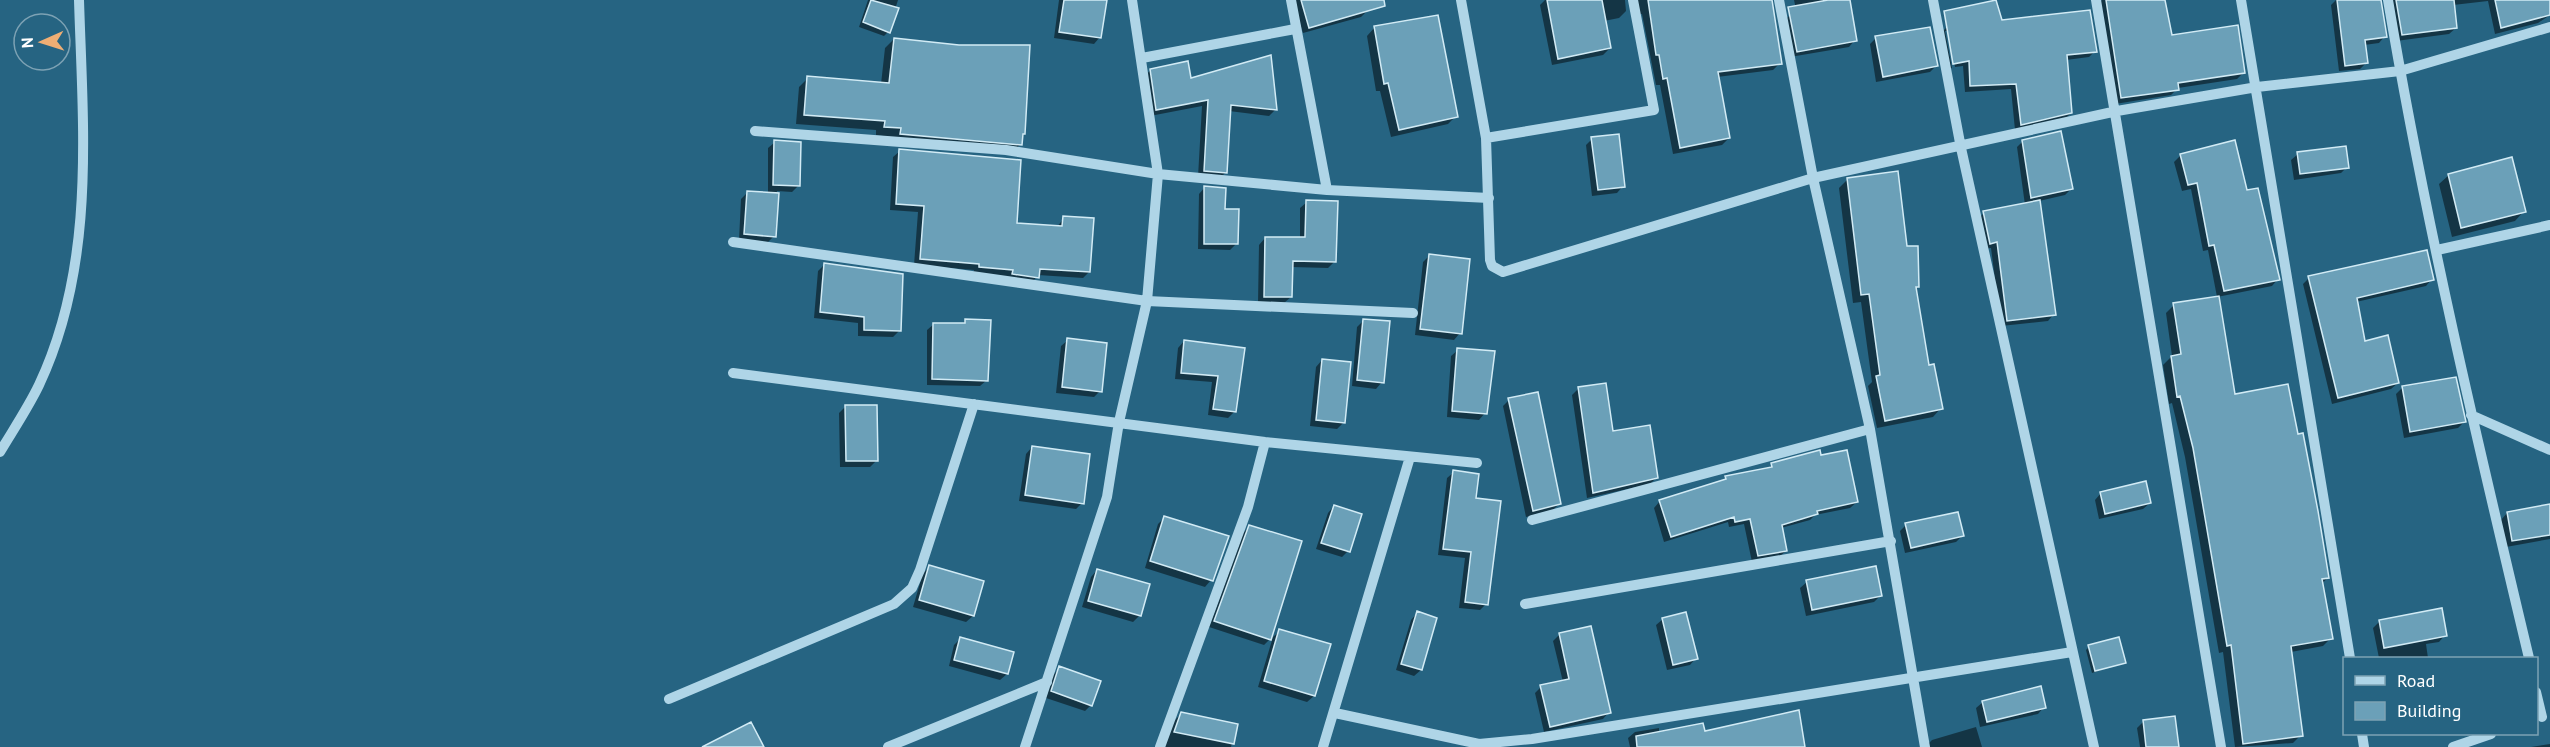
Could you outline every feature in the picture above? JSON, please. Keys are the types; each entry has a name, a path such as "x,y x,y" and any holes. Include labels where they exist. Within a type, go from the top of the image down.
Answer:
{"street":[{"path":"0,452 39,385 51,353 65,310 78,243 85,178 79,0"},
{"path":"1025,747 1107,497 1119,422 1147,301 1158,174 1132,0"},
{"path":"1291,0 1327,189"},
{"path":"1461,0 1486,138 1490,260 1497,270 1509,272 1813,178 1961,148 2117,111 2257,87 2400,72 2550,27"},
{"path":"1486,138 1654,110 1633,0"},
{"path":"1779,0 1813,178 1870,429 1925,747"},
{"path":"1933,0 1961,148 2094,747"},
{"path":"2096,0 2117,111 2221,747"},
{"path":"2241,0 2350,657"},
{"path":"2388,0 2400,72 2471,415 2529,657"},
{"path":"1142,58 1295,29"},
{"path":"755,131 1006,150 1158,174 1327,189 1489,198"},
{"path":"2437,250 2550,225"},
{"path":"733,242 1147,301 1413,313"},
{"path":"733,373 1265,442 1477,464"},
{"path":"669,699 894,604 906,596 920,570 975,404"},
{"path":"2471,415 2550,450"},
{"path":"1532,520 1870,429"},
{"path":"1160,747 1248,507 1265,442"},
{"path":"1323,747 1410,457"},
{"path":"1525,604 1891,541"},
{"path":"1335,713 1479,744 1532,739 2072,652"},
{"path":"888,747 1047,682"},
{"path":"2538,699 2543,717"},
{"path":"2453,747 2488,735"}],"building":[{"path":"871,0 899,8 890,33 863,22"},
{"path":"1064,0 1107,0 1101,38 1059,32"},
{"path":"1301,0 1384,0 1385,6 1309,28"},
{"path":"1547,0 1602,0 1611,48 1558,59"},
{"path":"1648,0 1772,0 1782,64 1718,72 1730,138 1680,148 1667,78 1663,79 1659,55 1656,55"},
{"path":"1828,0 1850,0 1857,41 1797,52 1788,7"},
{"path":"1996,0 2002,20 2090,10 2097,52 2067,55 2072,113 2021,125 2016,84 1970,86 1969,61 1953,64 1944,11"},
{"path":"2106,0 2165,0 2172,35 2238,25 2245,73 2178,83 2179,90 2121,98"},
{"path":"2337,0 2381,0 2387,37 2365,40 2368,63 2345,66"},
{"path":"2396,0 2454,0 2457,28 2402,35"},
{"path":"2495,0 2550,0 2550,15 2501,28"},
{"path":"1438,15 1458,117 1399,130 1388,83 1384,84 1374,26"},
{"path":"1930,27 1938,66 1883,77 1875,36"},
{"path":"894,38 959,45 1030,45 1025,134 1023,134 1022,145 900,134 901,128 884,127 885,121 804,115 807,76 889,83"},
{"path":"1271,55 1277,110 1231,105 1227,173 1204,171 1208,100 1156,110 1150,69 1188,61 1191,78"},
{"path":"2061,131 2073,189 2031,198 2022,140"},
{"path":"1619,134 1625,187 1598,190 1591,137"},
{"path":"774,140 801,142 800,186 773,185"},
{"path":"2235,140 2247,190 2258,188 2280,280 2224,291 2214,245 2209,246 2197,183 2188,185 2180,154"},
{"path":"2346,146 2349,168 2300,174 2297,152"},
{"path":"899,149 1021,160 1017,223 1062,226 1063,216 1094,218 1090,272 1040,269 1039,278 1012,274 1013,270 979,267 979,264 920,259 924,206 896,204"},
{"path":"2512,157 2526,212 2461,228 2448,174"},
{"path":"1898,171 1907,246 1918,246 1919,287 1916,287 1929,365 1934,364 1943,409 1885,421 1876,376 1880,375 1869,294 1861,295 1847,178"},
{"path":"1204,186 1226,188 1225,209 1239,209 1238,244 1204,244"},
{"path":"747,191 779,193 776,237 744,234"},
{"path":"1306,200 1338,201 1336,262 1293,261 1292,297 1264,297 1265,237 1305,237"},
{"path":"2040,200 2056,315 2007,321 1997,242 1990,244 1983,211"},
{"path":"2427,250 2434,280 2357,298 2365,341 2388,335 2399,383 2338,398 2308,276"},
{"path":"1429,254 1470,259 1462,334 1420,329"},
{"path":"824,263 903,274 901,331 864,330 864,317 820,312"},
{"path":"2219,296 2235,394 2288,384 2298,434 2303,433 2318,511 2329,578 2322,579 2333,639 2291,646 2303,736 2243,744 2231,645 2227,646 2193,448 2180,396 2177,397 2171,356 2181,354 2173,303"},
{"path":"965,319 991,320 988,381 932,379 933,323 965,323"},
{"path":"1363,319 1390,321 1384,383 1357,380"},
{"path":"1067,338 1107,343 1102,392 1062,387"},
{"path":"1184,340 1245,348 1236,412 1213,409 1218,376 1181,373"},
{"path":"1457,348 1495,351 1487,414 1452,411"},
{"path":"1322,359 1351,362 1345,423 1316,420"},
{"path":"2456,377 2466,422 2410,432 2402,386"},
{"path":"1606,383 1613,431 1650,425 1658,478 1593,493 1578,387"},
{"path":"1538,392 1561,504 1533,511 1508,398"},
{"path":"845,405 877,405 878,461 846,461"},
{"path":"1032,446 1090,454 1084,504 1025,495"},
{"path":"1820,450 1821,455 1847,450 1858,502 1817,511 1818,514 1782,525 1787,551 1758,556 1750,519 1735,522 1734,517 1671,537 1659,500 1726,479 1725,476 1772,467 1771,463"},
{"path":"1453,470 1479,474 1476,498 1501,501 1488,605 1465,602 1471,552 1443,549"},
{"path":"2146,481 2151,503 2105,514 2100,492"},
{"path":"2550,504 2550,535 2512,541 2507,512"},
{"path":"1334,505 1362,514 1350,552 1321,543"},
{"path":"1958,512 1964,536 1911,548 1905,523"},
{"path":"1164,516 1229,536 1213,581 1150,561"},
{"path":"1249,525 1302,541 1271,640 1214,621"},
{"path":"929,565 984,581 974,616 919,600"},
{"path":"1876,566 1882,596 1812,610 1806,580"},
{"path":"1097,569 1150,584 1141,616 1088,601"},
{"path":"2442,608 2447,636 2384,648 2379,620"},
{"path":"1417,611 1437,618 1422,670 1401,664"},
{"path":"1686,612 1698,659 1673,665 1662,618"},
{"path":"1591,626 1611,713 1550,727 1540,685 1569,679 1559,633"},
{"path":"1279,629 1331,644 1315,696 1264,681"},
{"path":"960,637 1014,652 1008,674 954,660"},
{"path":"2119,637 2126,663 2095,671 2088,645"},
{"path":"1059,666 1101,681 1092,706 1051,691"},
{"path":"2041,686 2046,708 1987,722 1982,701"},
{"path":"1799,710 1805,747 1637,747 1636,736 1703,723 1705,731"},
{"path":"1181,712 1238,724 1234,744 1174,732"},
{"path":"2175,716 2179,747 2146,747 2143,720"},
{"path":"751,722 764,747 702,747"}]}
